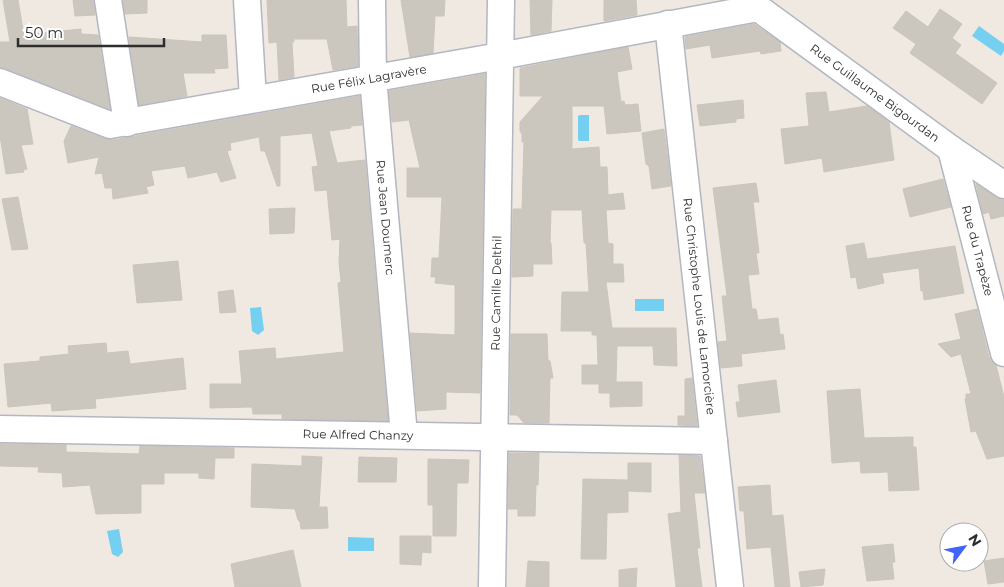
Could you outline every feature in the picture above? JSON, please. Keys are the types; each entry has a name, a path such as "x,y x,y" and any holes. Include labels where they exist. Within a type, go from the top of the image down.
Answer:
{"street":[{"path":"108,0 127,123"},
{"path":"247,0 253,99"},
{"name":"Rue Jean Doumerc","path":"372,0 373,78 404,435"},
{"name":"Rue Camille Delthil","path":"492,587 501,0"},
{"name":"Rue Félix Lagravère","path":"0,82 110,125 500,56 668,24 744,5"},
{"name":"Rue Guillaume Bigourdan","path":"744,5 758,8 951,149 1004,185"},
{"name":"Rue Christophe Louis de Lamorcière","path":"668,24 730,587"},
{"name":"Rue du Trapèze","path":"951,149 1004,352"},
{"name":"Rue Alfred Chanzy","path":"0,429 714,440"}],"water":[{"path":"979,26 1004,44 1004,51 1001,56 972,36"},
{"path":"589,115 589,141 578,140 578,116"},
{"path":"635,299 664,299 664,311 635,311"},
{"path":"261,307 264,330 258,335 252,331 250,308"},
{"path":"119,529 123,552 118,557 112,554 107,531"},
{"path":"348,537 374,538 374,551 348,551"}],"building":[{"path":"3,0 18,0 23,30 33,29 33,34 81,29 81,34 98,35 110,109 0,67 0,42 10,42"},
{"path":"73,0 93,0 95,15 75,16"},
{"path":"123,0 147,0 147,13 125,14"},
{"path":"267,0 346,0 347,27 357,26 358,66 333,70 327,39 294,39 294,42 292,42 294,77 279,80 277,42 269,43"},
{"path":"401,0 445,0 444,16 435,16 433,53 410,57"},
{"path":"530,0 552,0 551,31 531,35"},
{"path":"604,0 636,0 637,15 604,21"},
{"path":"940,9 962,24 952,38 961,45 955,53 997,83 982,104 910,53 916,44 893,28 906,11 928,27"},
{"path":"754,24 780,42 781,51 761,54 760,51 712,58 710,45 686,49 685,37"},
{"path":"202,35 226,35 228,68 214,69 215,73 183,73 187,96 139,105 129,37 202,42"},
{"path":"628,47 632,69 617,72 621,102 624,101 625,105 638,104 641,131 607,134 604,106 572,106 572,149 599,147 600,167 607,167 608,195 623,193 625,209 606,210 608,243 613,244 613,264 623,264 624,282 606,282 612,328 676,328 677,366 654,365 653,346 617,346 616,382 642,382 642,406 610,407 610,393 599,393 599,384 582,384 582,365 598,365 597,335 592,335 592,331 561,331 562,292 589,292 582,210 551,210 550,243 552,264 533,264 533,276 512,277 513,209 522,209 524,142 522,142 520,122 543,96 520,96 520,68"},
{"path":"485,74 480,393 446,392 446,409 417,411 410,333 455,335 455,285 435,283 436,277 431,277 432,258 439,258 442,197 407,197 407,168 420,168 409,120 392,122 389,91"},
{"path":"826,92 829,112 867,106 889,122 894,160 824,172 822,158 785,164 781,129 809,126 806,93"},
{"path":"360,96 362,125 329,131 337,163 365,160 388,421 282,419 282,414 253,414 252,407 210,408 210,384 242,384 239,351 275,348 276,359 344,352 338,283 341,282 339,262 340,239 332,240 327,190 315,191 312,167 318,166 312,133 280,136 280,186 277,186 265,151 261,151 259,137 230,143 231,150 227,151 236,178 221,182 217,172 188,178 185,166 151,171 154,185 146,187 148,193 113,199 112,188 105,188 102,173 95,174 99,157 68,163 64,141 71,126 105,139 113,140"},
{"path":"0,98 27,109 33,144 21,145 27,169 23,170 24,172 6,174 0,136"},
{"path":"743,100 744,118 736,119 736,122 700,126 697,105"},
{"path":"664,129 671,186 652,189 649,166 646,164 642,133"},
{"path":"943,179 951,207 910,217 903,189"},
{"path":"756,183 759,202 753,202 759,253 756,253 759,274 748,275 752,309 756,309 758,320 778,318 780,335 783,334 785,349 741,354 742,366 721,368 718,342 727,341 722,296 727,296 713,188"},
{"path":"976,184 1004,200 1004,216 991,219 989,212 983,214"},
{"path":"18,197 28,249 12,250 2,199"},
{"path":"295,208 294,233 270,234 269,209"},
{"path":"864,243 867,259 955,246 964,293 924,300 923,291 921,291 919,268 882,273 884,283 858,289 856,277 851,278 846,246"},
{"path":"178,261 182,300 137,303 133,265"},
{"path":"233,290 236,312 220,313 218,292"},
{"path":"977,309 989,357 996,365 1004,397 1004,456 987,459 976,431 971,432 965,399 966,394 971,394 961,354 951,357 938,344 961,339 955,314"},
{"path":"511,334 547,334 548,360 550,361 553,378 550,378 549,423 524,423 517,415 510,415"},
{"path":"106,343 107,353 128,351 130,364 183,358 186,389 95,399 96,408 52,411 51,403 8,407 4,364 40,361 40,357 69,354 68,346"},
{"path":"692,378 697,426 678,425 678,416 685,416 685,379"},
{"path":"776,380 780,412 738,417 736,402 740,402 738,385"},
{"path":"860,389 864,438 913,437 913,447 916,447 919,490 889,491 888,472 861,473 860,461 832,463 827,391"},
{"path":"0,444 66,445 66,452 139,454 140,446 234,448 234,458 215,458 214,479 199,478 199,473 164,473 164,484 141,484 141,513 96,514 90,485 63,487 62,473 38,472 39,467 0,466"},
{"path":"509,453 539,453 535,516 518,516 518,509 508,509"},
{"path":"679,455 700,456 705,493 694,493 700,548 697,548 702,587 676,587 668,514 681,512"},
{"path":"302,456 322,457 319,507 327,507 328,528 301,529 295,509 251,507 252,464 302,466"},
{"path":"359,457 397,458 396,482 358,482"},
{"path":"428,459 469,460 468,483 457,483 456,536 433,536 433,505 428,505"},
{"path":"628,463 651,463 651,492 628,491 628,512 607,513 606,559 581,559 583,479 628,480"},
{"path":"770,485 772,516 783,515 790,587 775,587 771,547 747,549 744,511 740,511 738,487"},
{"path":"400,536 431,536 431,553 422,552 421,565 400,564"},
{"path":"893,544 895,562 892,562 894,579 867,581 862,547"},
{"path":"293,550 301,587 235,587 231,564"},
{"path":"1004,558 1004,582 988,584 986,572 989,572 989,560"},
{"path":"528,561 549,562 549,587 526,587"},
{"path":"637,568 636,587 619,587 619,570"},
{"path":"825,569 823,585 801,587 799,572"}]}
